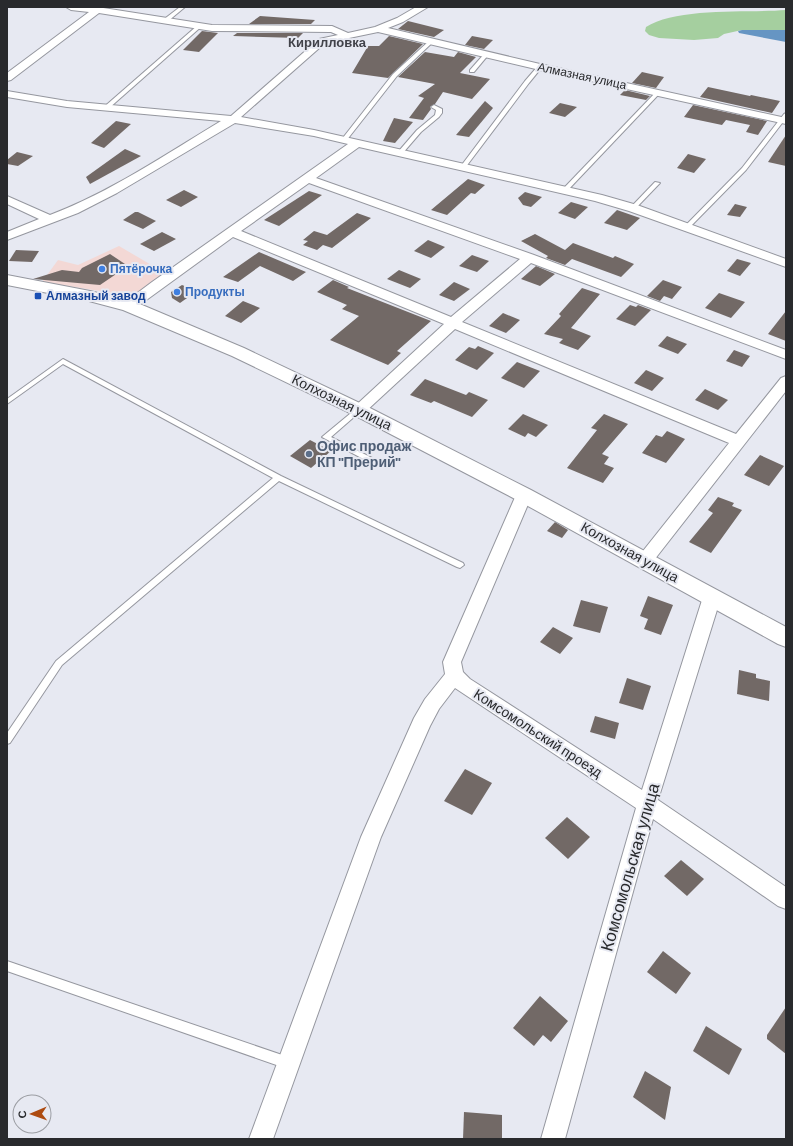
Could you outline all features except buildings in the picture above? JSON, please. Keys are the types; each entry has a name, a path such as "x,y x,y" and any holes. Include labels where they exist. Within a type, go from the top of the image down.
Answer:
{"main road":[{"name":"Колхозная улица","path":"7,280 90,296 129,306 238,352 359,410 524,495 786,638"}],"street":[{"path":"71,7 200,26 243,29 332,29 339,30 346,35"},
{"path":"7,236 51,220 113,190 232,119 322,41 378,29 400,20 423,7"},
{"path":"7,78 97,10"},
{"name":"Алмазная улица","path":"378,29 540,67 784,119"},
{"path":"7,94 67,104 232,119 314,133 565,190 634,208 786,263"},
{"path":"129,306 152,284 232,232 308,179 356,143"},
{"path":"308,179 529,258 786,355"},
{"path":"7,200 51,220"},
{"path":"232,232 739,441"},
{"path":"359,410 453,323 529,258"},
{"path":"645,560 786,381"},
{"path":"261,1139 371,837 421,724 432,704 445,689 454,675 452,662 524,495"},
{"name":"Комсомольская улица","path":"553,1139 647,804 712,597"},
{"name":"Комсомольский проезд","path":"454,675 464,684 647,804 786,899"}],"lane":[{"path":"165,21 183,7"},
{"path":"106,108 200,26"},
{"path":"344,140 395,75 431,42"},
{"path":"472,71 487,54"},
{"path":"463,167 540,67"},
{"path":"565,190 658,93"},
{"path":"400,152 437,116 438,109 434,107"},
{"path":"687,227 744,169 784,119"},
{"path":"634,208 657,183"},
{"path":"7,402 63,361 278,478 460,565"},
{"path":"359,410 326,437 369,460"},
{"path":"7,740 58,663 278,478"},
{"path":"7,966 288,1064"}],"shaded area":[{"path":"119,246 165,273 132,296 42,282 58,260 78,265"}],"green space":[{"path":"786,10 786,30 742,30 724,34 718,38 694,40 659,38 649,35 645,31 646,27 675,16 713,12"}],"water":[{"path":"786,30 786,42 739,33 738,31"}],"place":[{"name":"Пятёрочка","path":"102,269"},
{"name":"Продукты","path":"177,292"},
{"name":"Алмазный завод","path":"38,296"},
{"name":"Офис продаж КП \"Прерий\"","path":"309,454"}],"district":[{"name":"Кирилловка","path":"327,42"}]}
